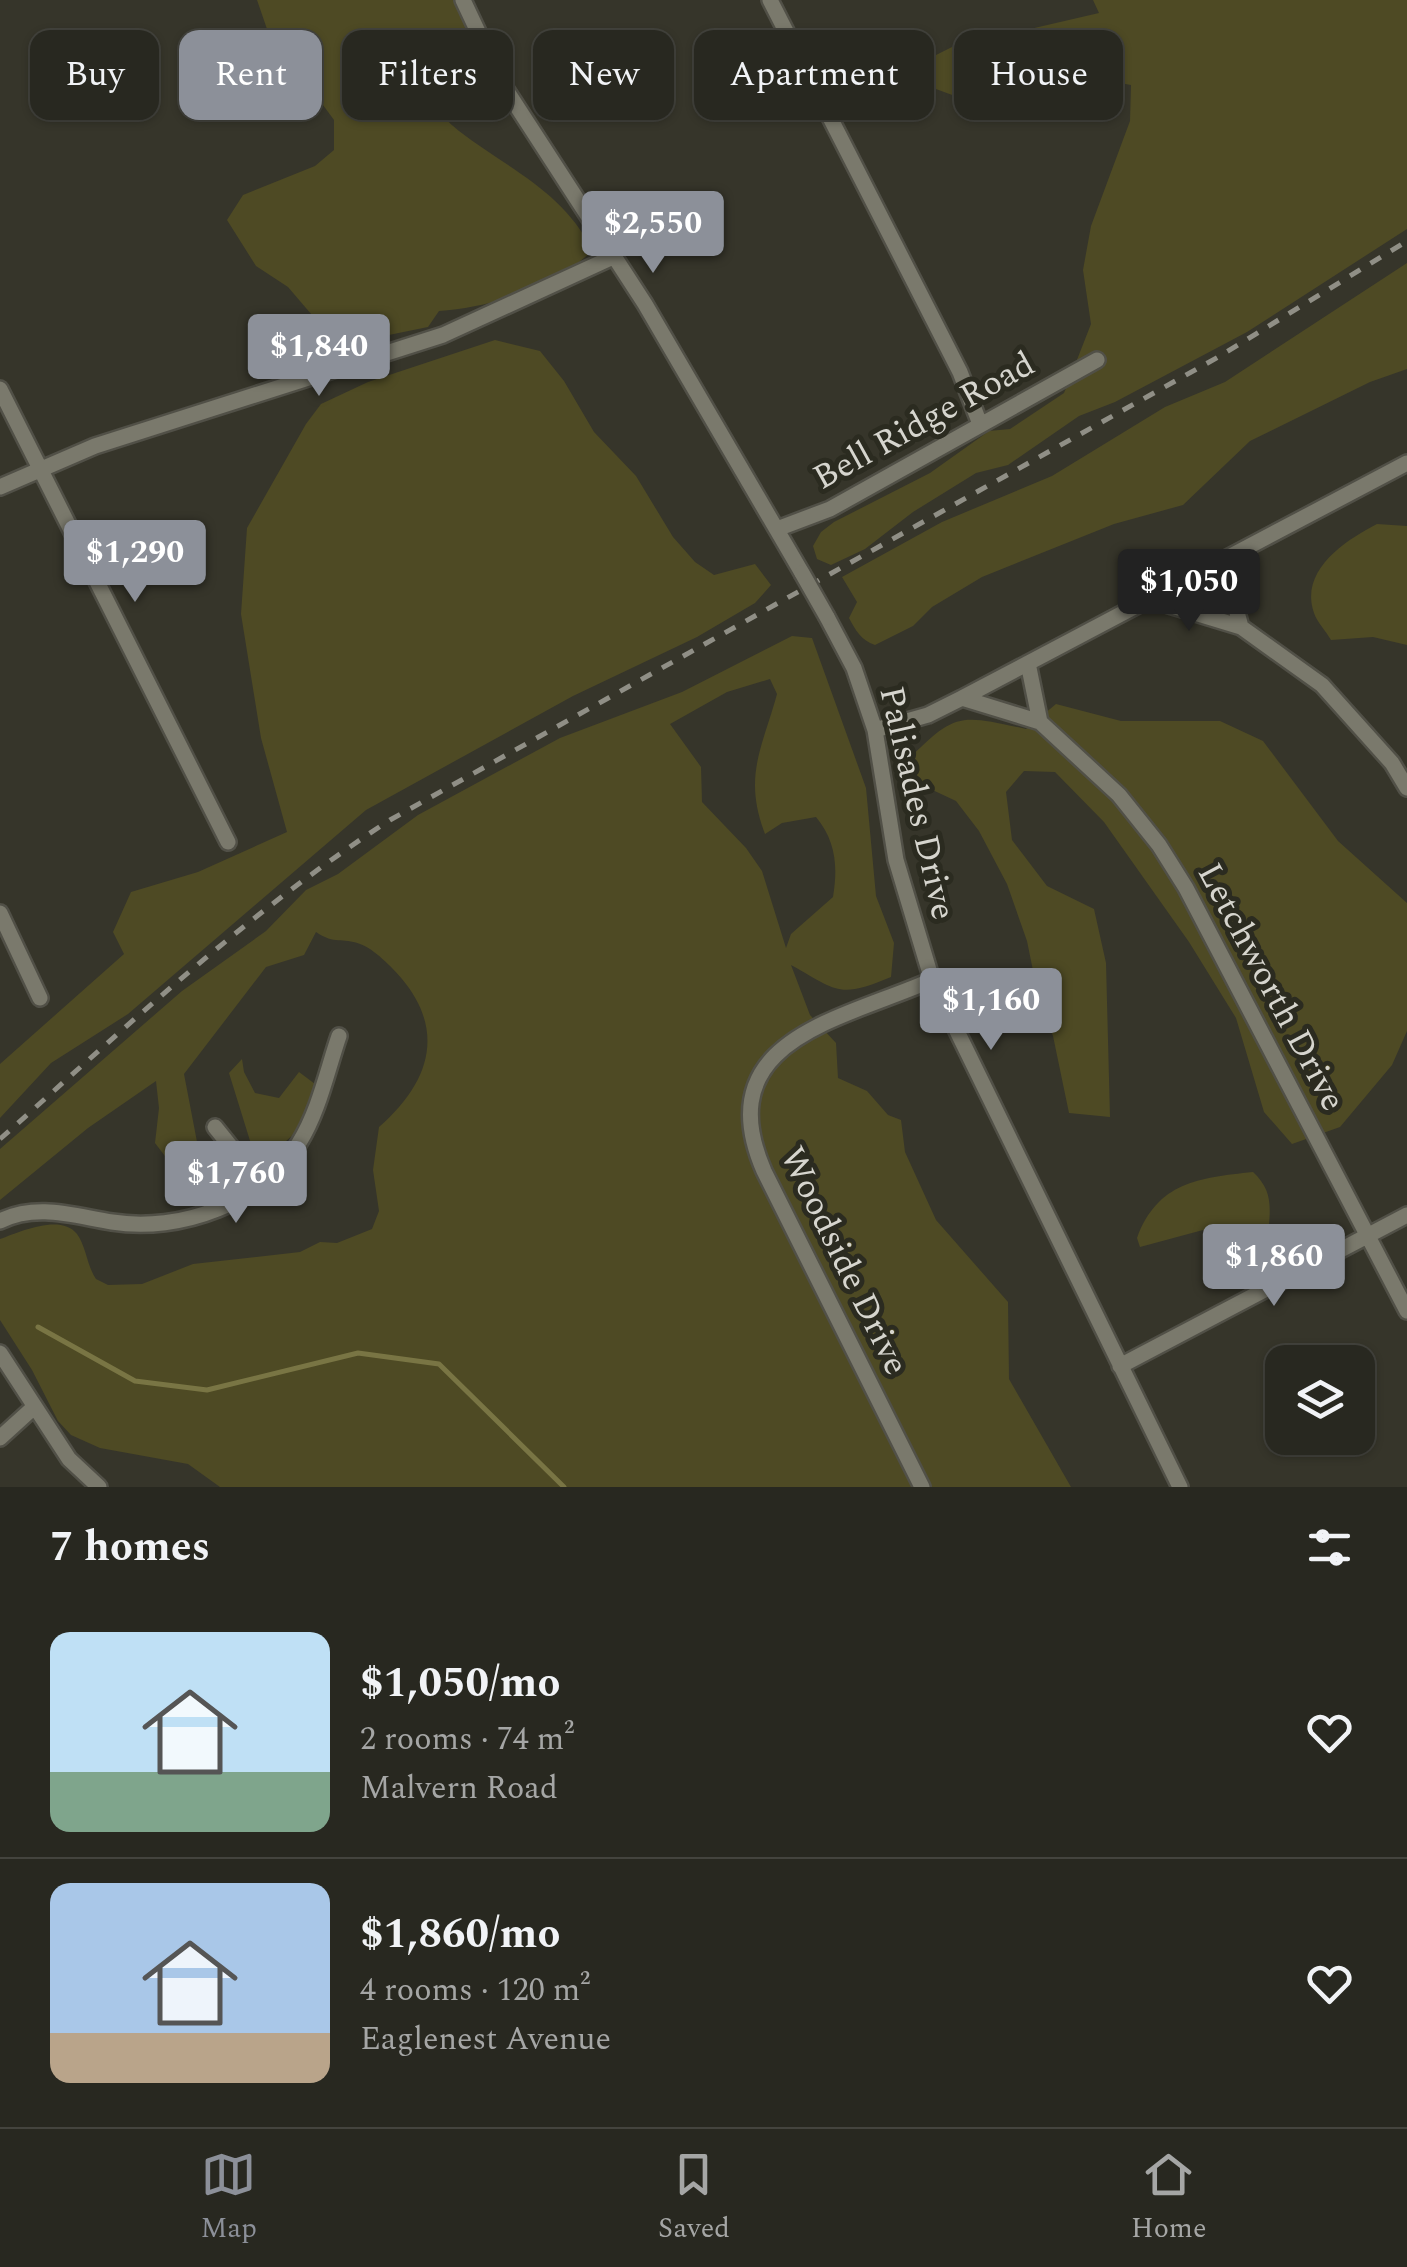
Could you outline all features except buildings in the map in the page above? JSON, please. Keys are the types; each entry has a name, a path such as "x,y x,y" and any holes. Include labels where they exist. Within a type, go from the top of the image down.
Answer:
{"street":[{"name":"Palisades Drive","path":"463,0 503,85 614,257 777,529 854,668 875,730 896,860 932,980 1180,1487"},
{"path":"770,0 960,372 980,424"},
{"path":"0,487 40,467 443,334 614,257"},
{"name":"Bell Ridge Road","path":"777,529 830,509 1097,360"},
{"path":"0,389 228,842"},
{"path":"875,730 928,715 962,698 1407,463"},
{"path":"1222,560 1242,626"},
{"path":"1149,599 1242,626 1322,685 1392,762 1407,788"},
{"path":"1028,663 1040,722"},
{"name":"Letchworth Drive","path":"962,698 1040,722 1119,795 1160,846 1198,910 1407,1311"},
{"path":"0,913 40,998"},
{"name":"Woodside Drive","path":"922,1487 764,1171 750,1136 749,1109 756,1082 780,1046 932,980"},
{"path":"0,1220 28,1212 56,1212 151,1226 221,1208 283,1165 300,1142 339,1036"},
{"path":"214,1127 260,1183"},
{"path":"1120,1366 1407,1215"},
{"path":"0,1353 69,1459 99,1487"},
{"path":"0,1438 33,1408"}],"shaded area":[{"path":"257,0 458,0 469,15 468,30 342,30 342,120 448,120 551,197 581,231 592,251 560,275 521,293 439,311 428,327 374,338 353,351 341,349 288,287 256,266 227,220 243,195 315,166 334,150 334,120 322,104 322,30 267,29"},
{"path":"1093,0 1407,0 1407,229 1247,332 1115,402 1079,416 1008,465 976,473 913,512 865,549 831,565 817,559 813,546 821,532 834,522 930,473 989,431 1010,429 1064,393 1091,324 1083,270 1091,226 1130,121 1131,85 1123,84 1123,30 1026,30 1099,13"},
{"path":"952,47 954,96 934,88 934,56"},
{"path":"1407,263 1407,369 1370,382 1250,441 1183,505 1114,524 982,577 932,607 913,626 875,645 857,631 849,618 857,602 842,577 942,522 1052,476 1165,407 1225,382"},
{"path":"495,340 540,351 564,381 594,432 636,476 673,537 695,562 714,575 755,564 771,585 755,603 697,637 573,696 366,810 128,1014 51,1063 0,1118 0,1064 124,954 113,932 131,892 198,872 287,832 261,738 241,614 247,528 306,424 321,404 368,382"},
{"path":"1377,524 1407,526 1407,645 1373,637 1331,640 1314,613 1313,583 1328,558"},
{"path":"792,636 812,638 866,788 876,896 894,943 891,977 860,988 829,986 791,965 810,1015 836,1043 838,1078 867,1091 888,1115 901,1120 905,1152 936,1220 1008,1302 1009,1379 1071,1487 220,1487 188,1464 100,1448 71,1435 58,1421 0,1320 0,1239 40,1226 70,1228 80,1239 96,1279 108,1285 142,1284 193,1264 300,1252 320,1242 337,1243 372,1229 379,1211 373,1170 379,1127 396,1111 420,1076 426,1057 424,1019 402,979 377,954 360,944 316,932 304,955 266,967 184,1074 198,1147 194,1167 174,1168 155,1143 159,1108 156,1081 88,1128 0,1200 0,1149 182,991 266,931 306,890 338,874 418,815 560,738 682,692","holes":["770,679 777,694 755,779 765,834 782,823 816,817 828,835 835,865 833,897 791,934 786,948 762,871 746,848 702,802 701,767 670,724 727,692"]},
{"path":"1056,704 1121,721 1220,721 1263,741 1338,841 1407,903 1407,1031 1392,1065 1340,1127 1292,1144 1264,1112 1236,1018 1189,942 1104,822 1055,772 1024,771 1006,792 1012,840 1047,886 1094,909 1106,963 1110,1117 1069,1113 1053,1036 1040,1005 1027,941 1007,884 979,831 956,801 924,786 907,761 949,725 972,720 1026,729"},
{"path":"242,1059 255,1093 279,1098 299,1072 315,1084 308,1121 284,1143 251,1144 229,1073"},
{"path":"1253,1172 1266,1190 1270,1217 1269,1225 1251,1238 1230,1244 1203,1230 1140,1247 1137,1238 1146,1219 1168,1194 1198,1181"}],"waterway":[{"path":"38,1327 135,1381 207,1390 358,1353 439,1364 564,1487"}],"railway":[{"path":"0,1139 237,932 390,820 1220,356 1407,241"}]}
